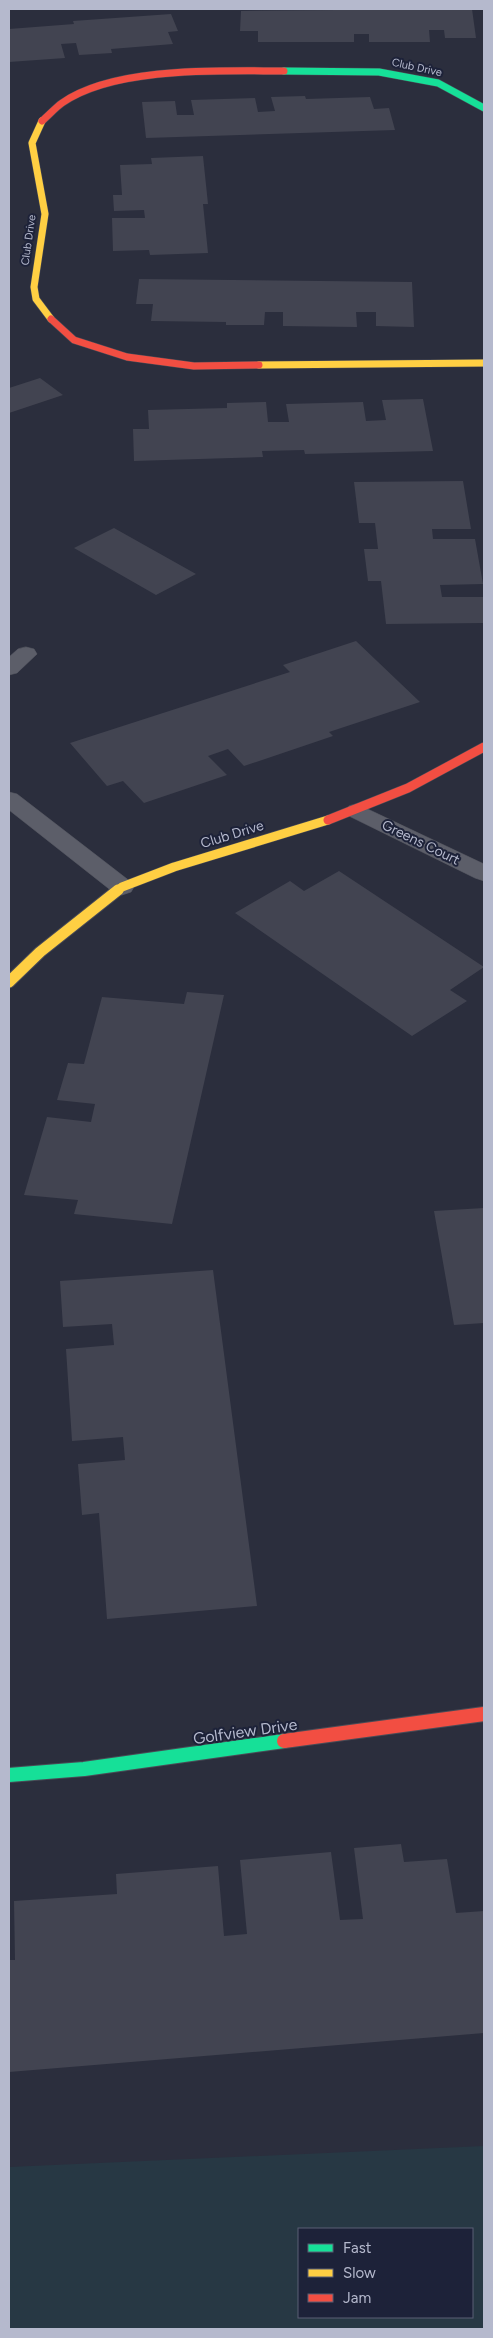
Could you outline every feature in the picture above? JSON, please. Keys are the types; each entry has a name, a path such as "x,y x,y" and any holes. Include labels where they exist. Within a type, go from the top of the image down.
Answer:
{"street":[{"name":"Club Drive","path":"484,108 438,83 379,72 343,70 186,73 136,78 78,93 48,112 40,123 32,143 45,214 34,287 36,299 46,315 74,340 127,356 194,366 484,363"},
{"path":"9,668 26,654"},
{"name":"Club Drive","path":"9,982 40,952 122,887 174,867 357,811 440,774 484,747"},
{"path":"9,799 122,887"},
{"name":"Greens Court","path":"357,811 484,873"},
{"name":"Golfview Drive","path":"9,1775 84,1769 484,1714"}],"shaded area":[{"path":"484,2146 484,2329 9,2329 9,2167"}],"building":[{"path":"472,9 476,38 445,38 444,30 429,30 430,42 369,42 369,34 354,34 354,42 258,42 258,31 240,31 241,11"},
{"path":"171,14 178,31 168,32 173,44 111,49 112,53 79,55 76,43 61,44 65,58 9,62 9,29 74,24 73,21"},
{"path":"305,96 306,99 370,97 374,109 389,108 395,130 146,138 142,102 175,101 177,115 194,115 191,100 255,98 258,112 275,111 271,97"},
{"path":"203,156 208,204 203,204 208,253 150,255 149,250 113,251 112,218 145,218 144,210 114,211 113,195 122,195 120,165 152,164 151,158"},
{"path":"139,279 412,282 414,327 376,326 376,312 356,312 357,327 283,326 283,312 265,312 264,325 226,325 226,322 151,321 153,304 136,304"},
{"path":"40,378 63,395 9,413 9,388"},
{"path":"423,399 433,451 305,454 304,450 262,451 263,457 134,461 133,429 149,429 148,410 227,408 227,403 266,402 268,422 289,422 286,404 363,402 366,421 386,420 382,400"},
{"path":"463,481 471,529 432,529 433,539 475,539 483,584 440,585 442,597 484,597 484,623 386,624 381,581 368,581 364,549 378,549 375,523 359,523 354,482"},
{"path":"114,528 196,574 156,595 74,548"},
{"path":"356,641 420,702 329,732 333,736 244,766 228,749 208,756 227,775 144,803 123,781 107,786 70,743 290,672 283,665"},
{"path":"339,871 484,967 450,990 467,1001 412,1036 235,913 290,881 304,891"},
{"path":"187,992 224,995 172,1224 74,1214 78,1200 24,1195 47,1117 91,1122 95,1104 57,1100 68,1063 84,1064 102,997 184,1004"},
{"path":"484,1208 484,1323 454,1325 434,1211"},
{"path":"213,1270 257,1606 107,1619 99,1513 82,1515 78,1464 125,1460 123,1437 72,1441 66,1349 114,1345 112,1324 63,1327 60,1281"},
{"path":"401,1844 404,1862 447,1859 456,1913 484,1911 484,2033 9,2072 9,1960 15,1960 14,1901 117,1894 116,1874 218,1866 224,1936 247,1934 240,1860 331,1852 340,1920 363,1919 354,1848"}],"traffic: fast":[{"path":"284,71 379,72 438,83 484,108"},
{"path":"9,1775 84,1769 284,1741"}],"traffic: slow":[{"path":"42,121 32,143 45,214 34,287 36,299 51,319"},
{"path":"259,365 484,363"},
{"path":"9,982 40,952 122,887 174,867 328,820"}],"traffic: jam":[{"path":"42,121 63,103 90,90 121,81 155,75 190,72 284,71"},
{"path":"51,319 74,340 127,357 194,366 259,365"},
{"path":"328,820 369,806 408,788 447,769 484,747"},
{"path":"284,1741 484,1714"}]}
